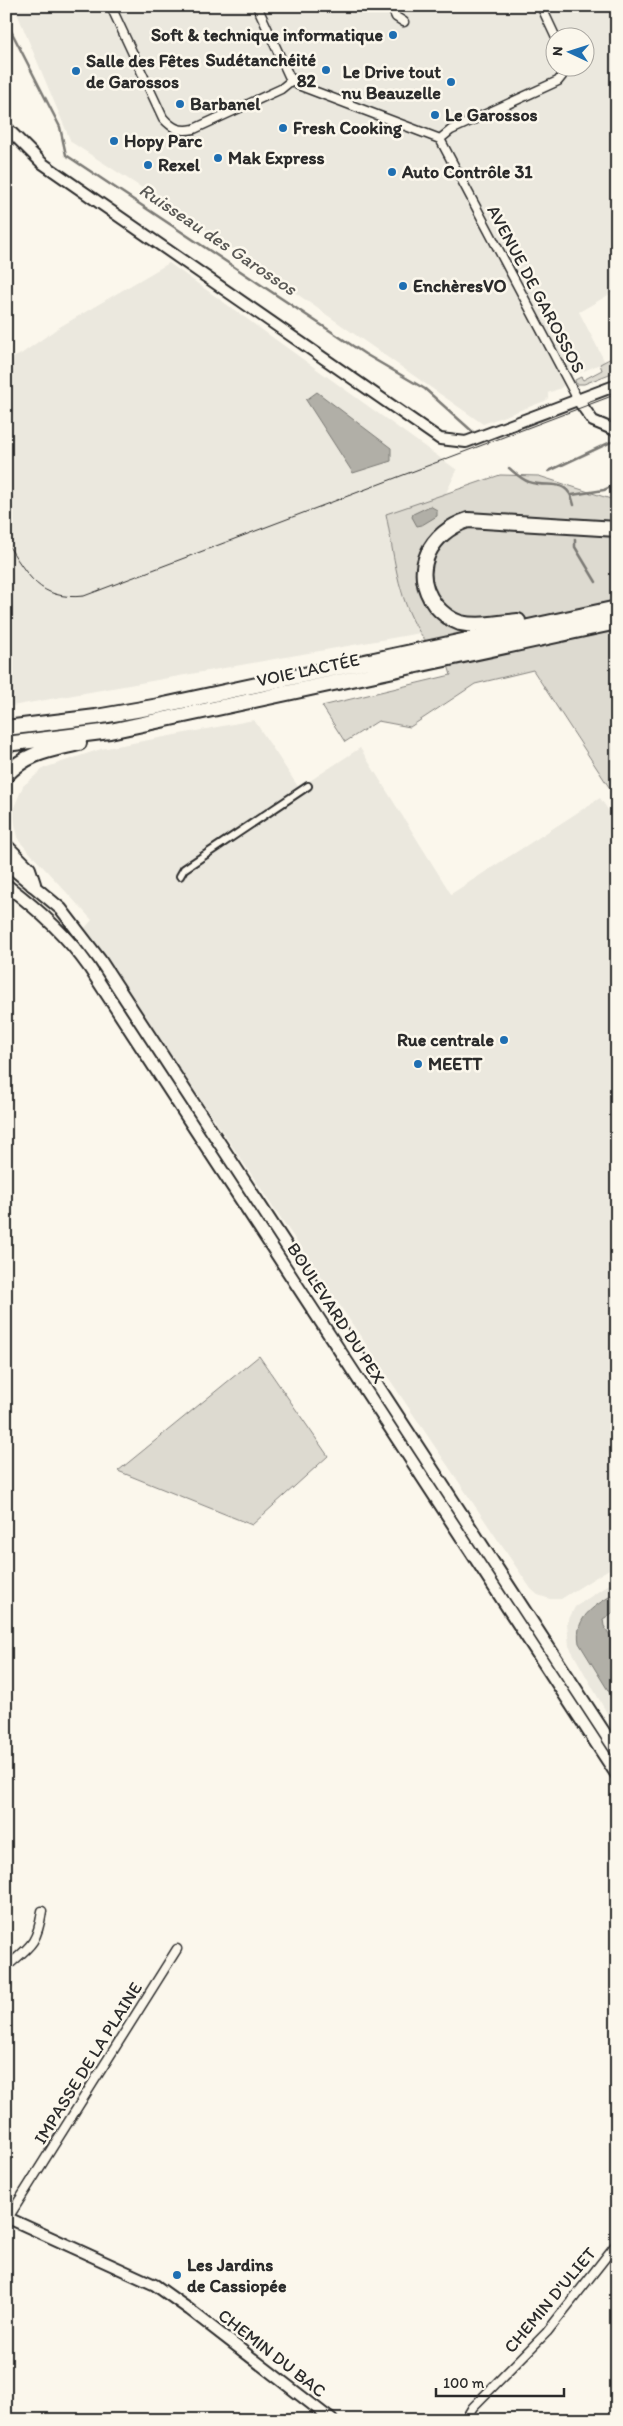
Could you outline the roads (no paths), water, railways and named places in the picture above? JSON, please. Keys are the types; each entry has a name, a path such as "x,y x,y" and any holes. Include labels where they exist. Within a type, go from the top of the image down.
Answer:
{"highway":[{"path":"539,624 532,619 484,625 459,622 441,611 428,592 424,572 427,554 437,538 455,524 468,520 617,529"},
{"name":"VOIE LACTÉE","path":"6,728 96,717 617,608"},
{"name":"VOIE LACTÉE","path":"6,744 110,731 318,688 617,622"},
{"path":"6,775 19,762 35,754 120,735 173,718"},
{"path":"6,847 28,870 32,884"}],"main road":[{"name":"BOULEVARD DU PEX","path":"6,863 61,909 100,960 617,1752"},
{"name":"BOULEVARD DU PEX","path":"6,885 41,912 74,946 89,967 617,1775"}],"street":[{"path":"115,6 113,11 130,49 163,118 171,127 182,131 194,129 280,89 292,80"},
{"path":"257,6 292,80 304,88 440,139 451,130 558,81 560,78"},
{"path":"392,6 396,17 404,22"},
{"path":"541,6 551,28"},
{"path":"6,127 42,163 440,439 466,442 617,385"},
{"name":"AVENUE DE GAROSSOS","path":"440,139 578,400"},
{"path":"578,400 593,421 617,431"},
{"path":"180,876 184,869 308,786"},
{"path":"6,1967 27,1950 39,1934 42,1912"},
{"name":"IMPASSE DE LA PLAINE","path":"7,2217 177,1949"},
{"name":"CHEMIN DU BAC","path":"7,2217 155,2285 332,2420"},
{"name":"CHEMIN D'ULIET","path":"465,2420 473,2408 547,2332 617,2243"}],"waterway":[{"name":"Ruisseau des Garossos","path":"6,21 60,127 66,155 365,354 425,389 473,432"},
{"path":"549,471 611,442"},
{"name":"Ruisseau des Garossos","path":"509,468 529,482 562,487 567,490 574,505"},
{"path":"572,495 604,490 617,484"},
{"name":"Ruisseau des Garossos","path":"575,539 575,547 596,582"}],"tram line":[{"path":"6,542 28,575 45,590 56,594 84,596 617,394"}],"place":[{"name":"Soft & technique informatique","path":"393,35"},
{"name":"Sudétanchéité 82","path":"326,70"},
{"name":"Salle des Fêtes de Garossos","path":"76,71"},
{"name":"Le Drive tout nu Beauzelle","path":"451,82"},
{"name":"Barbanel","path":"180,104"},
{"name":"Le Garossos","path":"435,115"},
{"name":"Fresh Cooking","path":"283,128"},
{"name":"Hopy Parc","path":"114,141"},
{"name":"Mak Express","path":"218,158"},
{"name":"Rexel","path":"148,165"},
{"name":"Auto Contrôle 31","path":"392,172"},
{"name":"EnchèresVO","path":"403,286"},
{"name":"Rue centrale","path":"504,1040"},
{"name":"MEETT","path":"418,1064"},
{"name":"Les Jardins de Cassiopée","path":"177,2275"}]}
